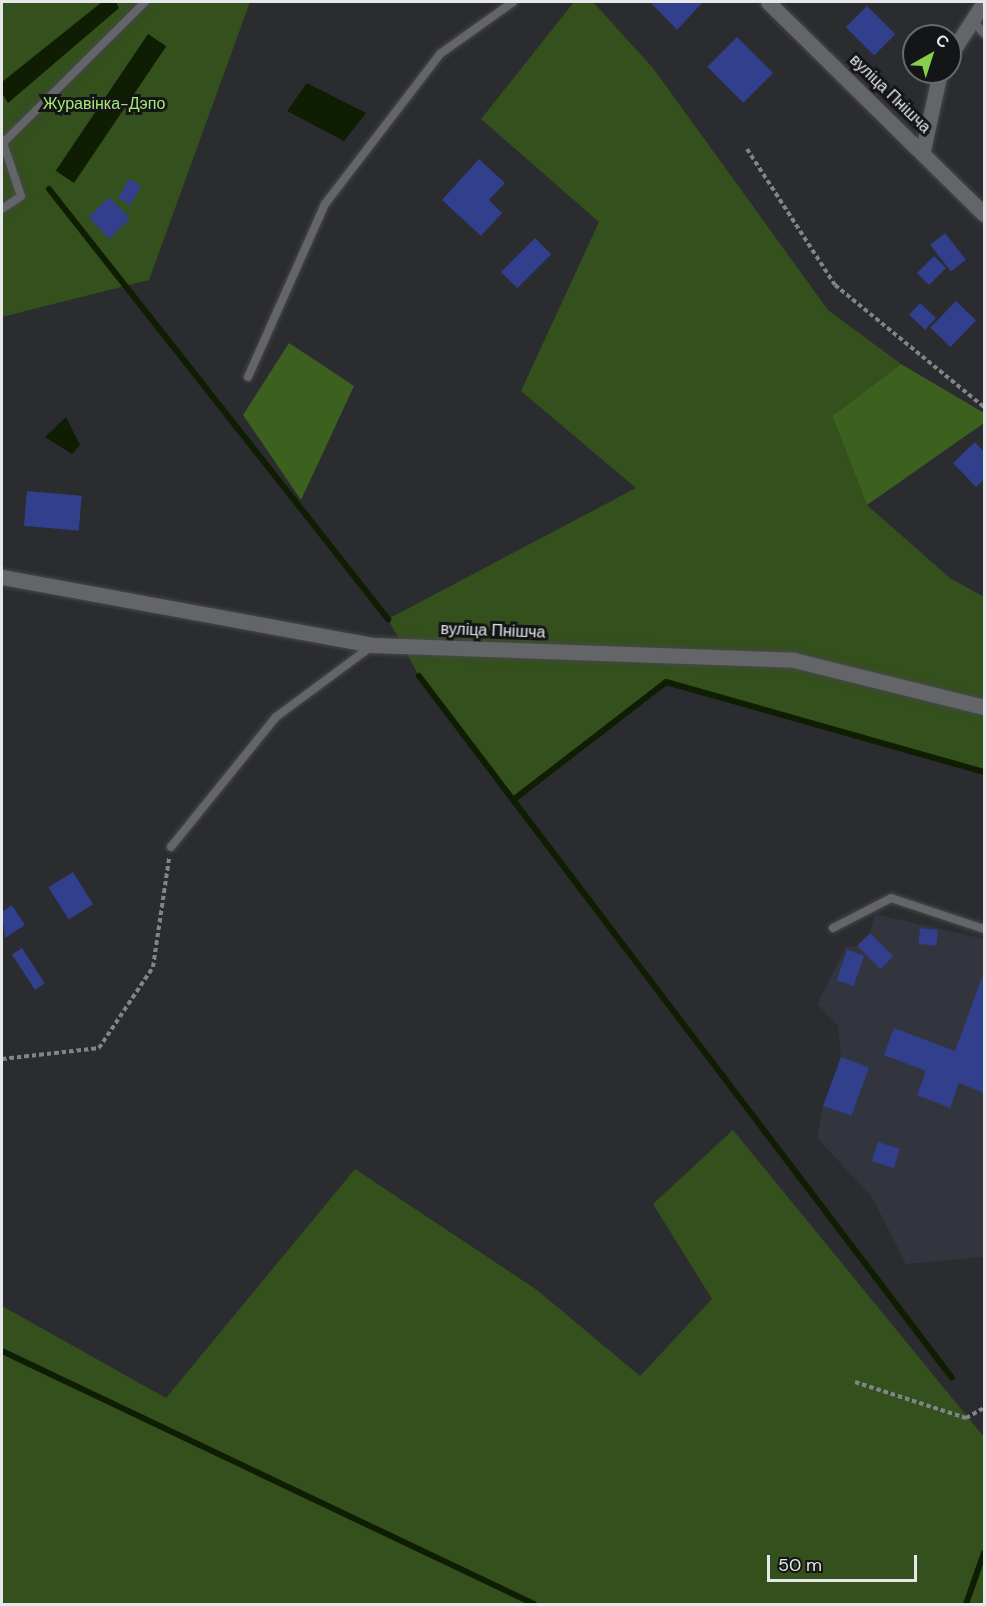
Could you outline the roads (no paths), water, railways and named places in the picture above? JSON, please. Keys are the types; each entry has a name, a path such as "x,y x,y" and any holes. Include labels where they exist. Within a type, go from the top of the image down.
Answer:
{"street":[{"name":"вуліца Пнішча","path":"768,2 923,150 984,214"},
{"path":"962,35 984,2"},
{"path":"923,150 937,84"},
{"name":"вуліца Пнішча","path":"2,577 373,645 794,660 984,707"}],"lane":[{"path":"2,209 21,196 3,140 145,2"},
{"path":"248,377 325,204 440,54 513,2"},
{"path":"972,19 984,34"},
{"path":"171,847 276,717 373,645"},
{"path":"833,928 891,898 984,929"}],"waterway":[{"path":"49,189 388,619"},
{"path":"419,676 952,1378"},
{"path":"513,800 666,682 984,772"},
{"path":"2,1351 534,1604"},
{"path":"966,1604 984,1553"}],"park label":[{"name":"Журавінка-Дэпо","path":"104,104"}]}
